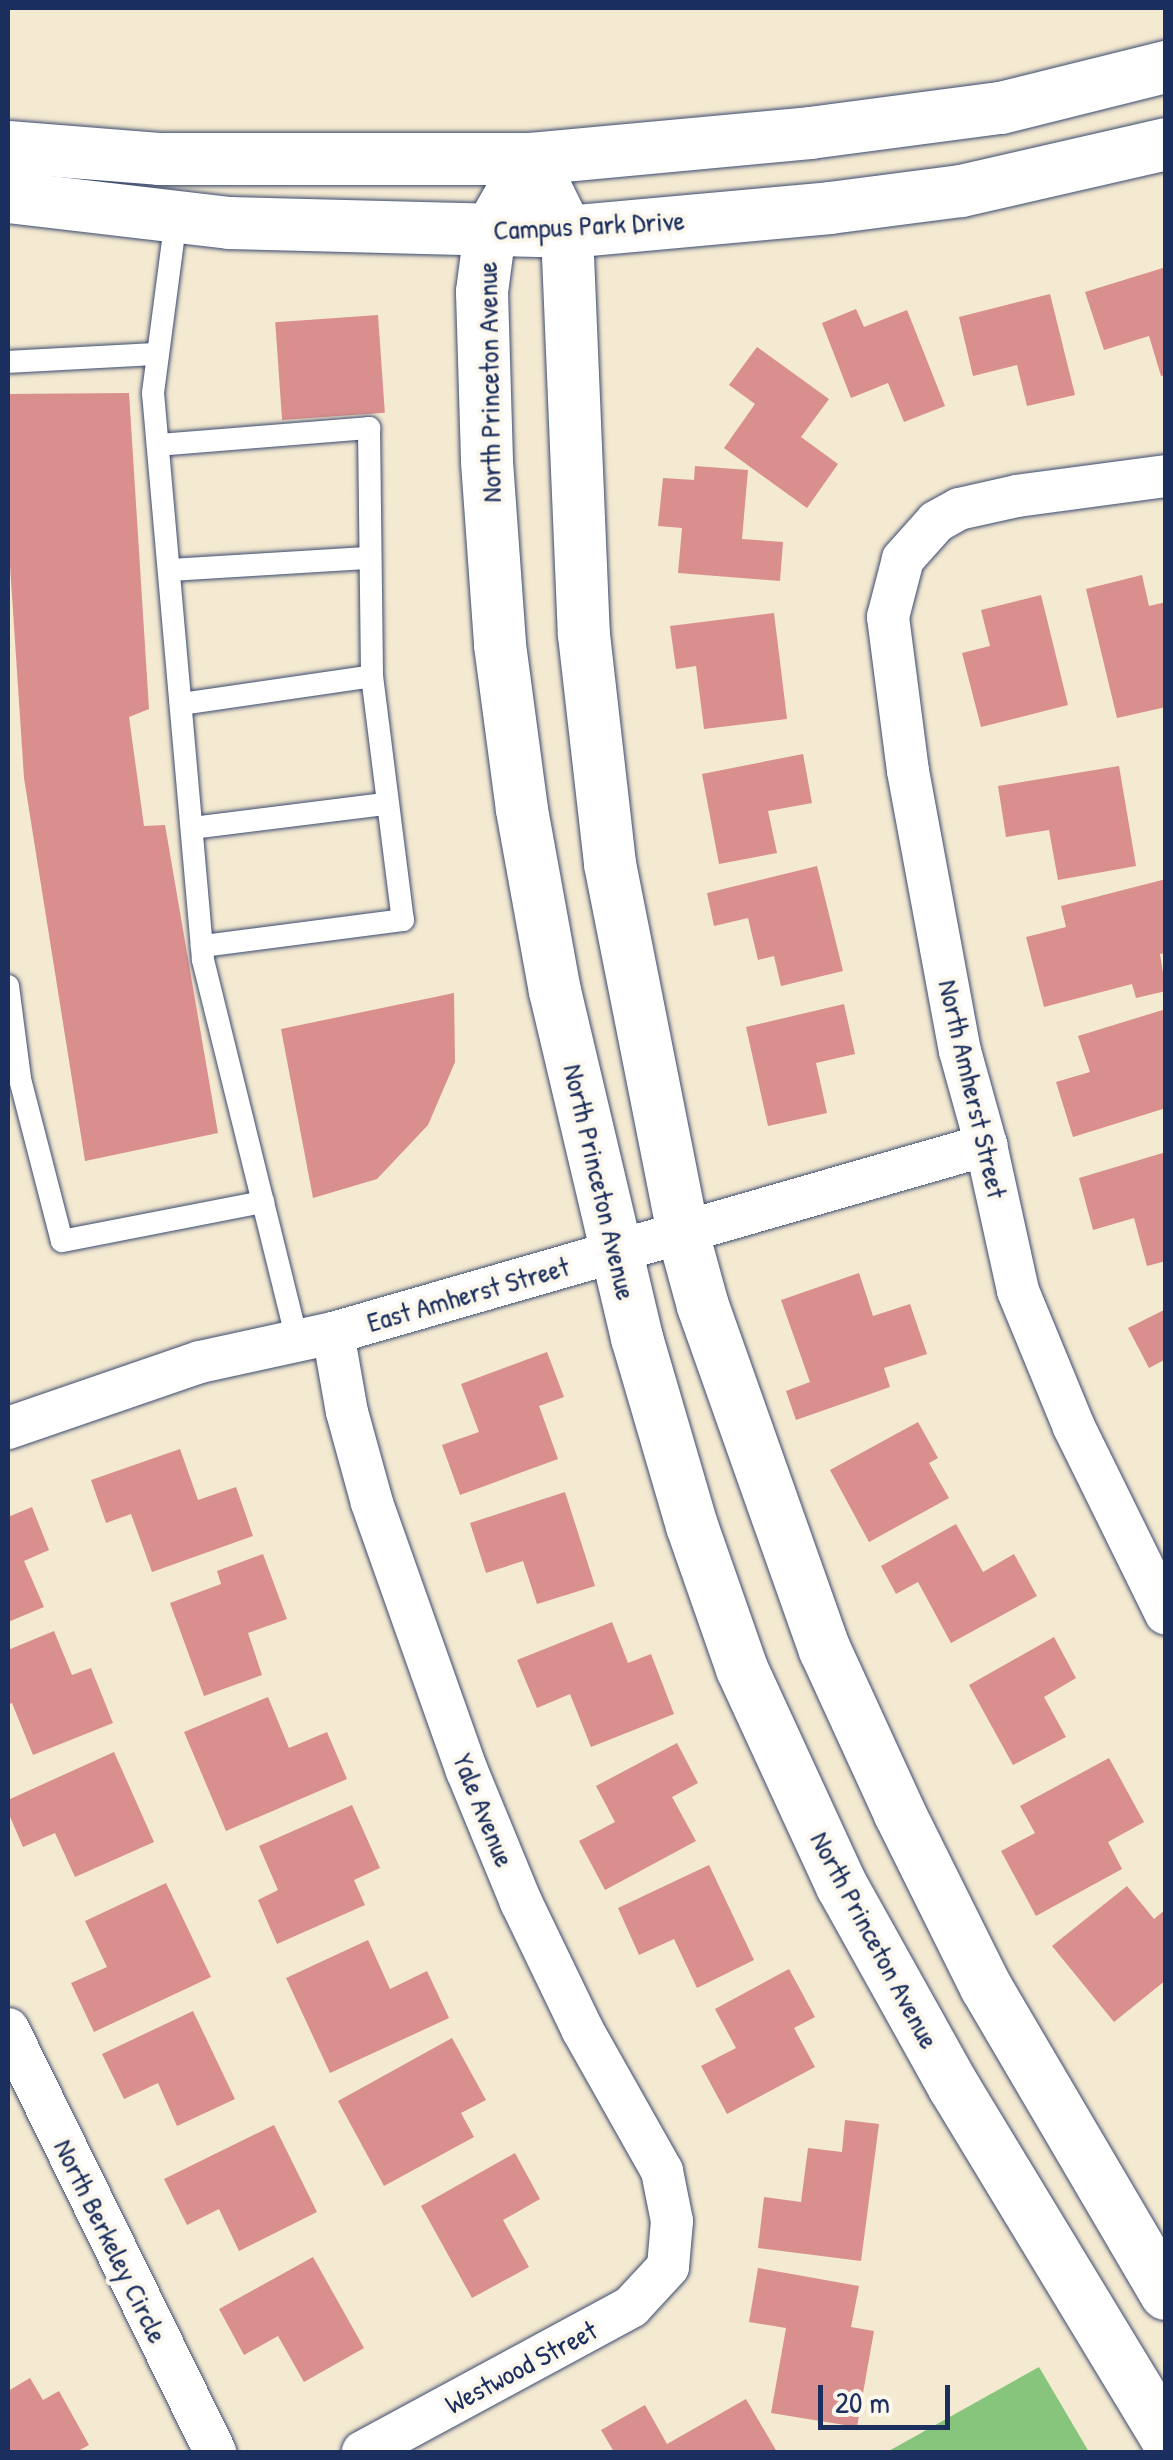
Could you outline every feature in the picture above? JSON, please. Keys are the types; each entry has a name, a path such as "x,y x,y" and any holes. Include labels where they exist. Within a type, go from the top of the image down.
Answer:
{"street":[{"path":"8,148 158,159 531,158 810,133 1001,108 1166,67"},
{"name":"Campus Park Drive","path":"8,197 176,218 567,232 830,208 961,191 1166,144"},
{"path":"531,158 567,232 584,634 610,864 683,1234 702,1306 765,1490 832,1666 986,1987 1166,2294"},
{"name":"North Princeton Avenue","path":"531,158 490,230 482,292 487,462 500,646 522,810 552,972 614,1250 692,1526 742,1669 842,1886 954,2088 1166,2438"},
{"name":"North Amherst Street","path":"1166,476 1032,494 959,510 936,522 916,540 894,585 888,617 893,674 960,1052 986,1145 1018,1291 1074,1427 1166,1614"},
{"name":"East Amherst Street","path":"8,1428 200,1362 315,1337 986,1145"},
{"name":"Yale Avenue","path":"315,1337 347,1412 372,1503 467,1772 521,1902 582,2029 662,2171 672,2221 668,2268"},
{"name":"North Berkeley Circle","path":"8,2029 215,2452"},
{"name":"Westwood Street","path":"363,2452 631,2308 668,2268"}],"lane":[{"path":"176,218 153,392 202,946 263,1202 315,1337"},
{"path":"8,362 158,354"},
{"path":"158,444 369,428 372,676 402,920 202,946"},
{"path":"169,570 368,558"},
{"path":"181,704 372,676"},
{"path":"192,828 386,804"},
{"path":"8,986 20,1079 62,1242 263,1202"}],"green space":[{"path":"1039,2367 1089,2452 887,2452"}],"building":[{"path":"1166,267 1166,375 1161,376 1149,336 1104,350 1085,292"},
{"path":"1050,294 1075,395 1027,406 1017,365 973,376 959,317"},
{"path":"856,309 864,327 907,310 945,406 904,422 888,383 851,398 822,323"},
{"path":"378,315 385,413 282,420 275,322"},
{"path":"757,347 829,399 801,437 838,464 807,508 724,448 755,404 729,385"},
{"path":"129,393 149,709 129,717 144,826 165,825 218,1133 85,1161 24,778 8,535 8,394"},
{"path":"695,466 748,470 742,539 783,542 780,581 678,573 682,528 658,526 663,478 694,480"},
{"path":"1142,575 1149,606 1166,602 1166,707 1117,718 1086,589"},
{"path":"1041,595 1068,705 981,727 962,653 990,646 981,610"},
{"path":"774,613 787,719 704,729 696,666 676,669 670,626"},
{"path":"803,754 812,803 768,811 777,853 719,864 702,774"},
{"path":"1119,766 1136,866 1058,880 1049,830 1006,837 998,786"},
{"path":"817,866 843,971 781,986 774,956 758,960 748,918 714,926 707,893"},
{"path":"1166,879 1166,953 1160,954 1166,991 1136,998 1132,984 1044,1007 1026,937 1066,927 1061,906"},
{"path":"454,993 455,1062 428,1125 377,1179 313,1198 281,1029"},
{"path":"844,1004 855,1054 816,1063 827,1113 768,1126 746,1027"},
{"path":"1166,1009 1166,1108 1073,1137 1056,1082 1090,1072 1078,1036"},
{"path":"1166,1152 1166,1261 1147,1266 1134,1218 1093,1230 1079,1178"},
{"path":"859,1273 873,1316 910,1304 927,1354 884,1368 890,1387 796,1420 786,1391 810,1382 781,1300"},
{"path":"1166,1309 1166,1359 1149,1368 1128,1328"},
{"path":"547,1352 564,1397 539,1406 558,1459 460,1495 442,1445 479,1432 461,1384"},
{"path":"918,1422 938,1458 929,1463 949,1498 869,1542 830,1470"},
{"path":"180,1449 198,1500 236,1487 253,1536 152,1572 131,1514 106,1523 91,1480"},
{"path":"565,1492 595,1586 537,1604 523,1561 486,1573 470,1523"},
{"path":"32,1507 49,1550 24,1561 44,1607 8,1622 8,1517"},
{"path":"956,1524 983,1572 1014,1554 1037,1596 951,1643 918,1582 896,1594 881,1566"},
{"path":"263,1554 287,1619 248,1633 262,1675 204,1696 170,1603 221,1584 217,1571"},
{"path":"612,1622 628,1663 651,1654 674,1714 591,1747 570,1694 537,1708 517,1660"},
{"path":"54,1631 72,1675 91,1668 113,1723 33,1755 12,1703 8,1705 8,1650"},
{"path":"1054,1637 1076,1678 1044,1697 1066,1737 1013,1765 969,1685"},
{"path":"268,1697 289,1748 327,1732 347,1779 226,1831 184,1732"},
{"path":"677,1743 698,1783 672,1797 696,1841 605,1890 579,1841 615,1822 596,1786"},
{"path":"114,1752 154,1842 75,1877 55,1833 23,1847 8,1812 8,1800"},
{"path":"1109,1758 1144,1822 1108,1842 1122,1869 1036,1916 1001,1851 1035,1833 1020,1806"},
{"path":"352,1805 380,1868 354,1880 365,1905 277,1944 258,1900 278,1890 259,1846"},
{"path":"709,1865 754,1960 697,1988 674,1939 639,1955 618,1908"},
{"path":"166,1883 211,1977 94,2032 71,1983 107,1967 85,1921"},
{"path":"1127,1886 1154,1919 1166,1909 1166,1980 1114,2022 1052,1946"},
{"path":"368,1940 390,1989 427,1971 449,2018 330,2073 286,1978"},
{"path":"789,1969 815,2017 794,2028 815,2067 727,2114 701,2066 736,2048 715,2009"},
{"path":"193,2011 235,2099 177,2126 158,2083 124,2099 102,2054"},
{"path":"452,2038 486,2100 461,2113 474,2137 384,2186 338,2101"},
{"path":"845,2120 879,2124 861,2261 758,2248 764,2197 801,2202 808,2148 842,2152"},
{"path":"274,2125 317,2212 239,2251 219,2209 187,2225 164,2179"},
{"path":"515,2153 540,2199 503,2220 529,2267 472,2298 421,2206"},
{"path":"313,2257 364,2348 304,2382 278,2336 244,2355 219,2309"},
{"path":"758,2268 859,2286 851,2327 874,2331 857,2427 771,2413 786,2328 749,2322"},
{"path":"30,2378 43,2400 59,2391 89,2445 76,2452 8,2452 8,2391"},
{"path":"746,2399 777,2452 614,2452 601,2430 645,2405 667,2444"}]}
